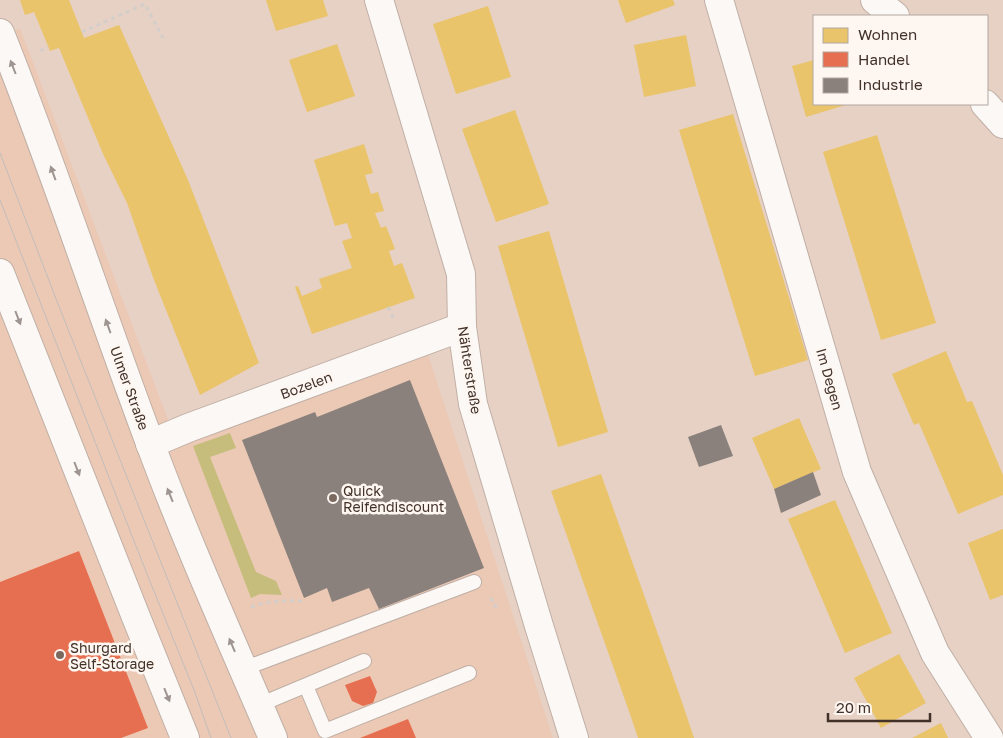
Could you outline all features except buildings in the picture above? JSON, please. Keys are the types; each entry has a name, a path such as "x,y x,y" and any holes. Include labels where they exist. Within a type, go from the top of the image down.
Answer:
{"street":[{"name":"Nähterstraße","path":"379,0 460,274 462,327 473,404 574,738"},
{"name":"Im Degen","path":"719,0 857,472 935,653 989,738"},
{"path":"876,0 894,15"},
{"name":"Ulmer Straße","path":"0,33 27,101 150,444 199,568 273,738"},
{"path":"986,105 1003,124"},
{"path":"0,273 185,738"},
{"name":"Bozelen","path":"150,444 462,327"}],"lane":[{"path":"243,670 474,582"},
{"path":"259,705 364,661"},
{"path":"306,686 325,731 469,673"}],"path":[{"path":"82,32 145,4 163,38"},
{"path":"491,598 494,606 501,604"},
{"path":"264,602 302,601"}],"shaded area":[{"path":"20,28 175,438 425,345 553,738 0,738 0,36"},
{"path":"230,433 236,448 210,457 256,572 276,581 282,595 260,594 251,598 193,446"}],"tram line":[{"path":"0,153 58,304 231,738"},
{"path":"0,200 194,690 211,738"}],"place":[{"name":"Quick Reifendiscount","path":"333,498"},
{"name":"Shurgard Self-Storage","path":"60,655"}]}
